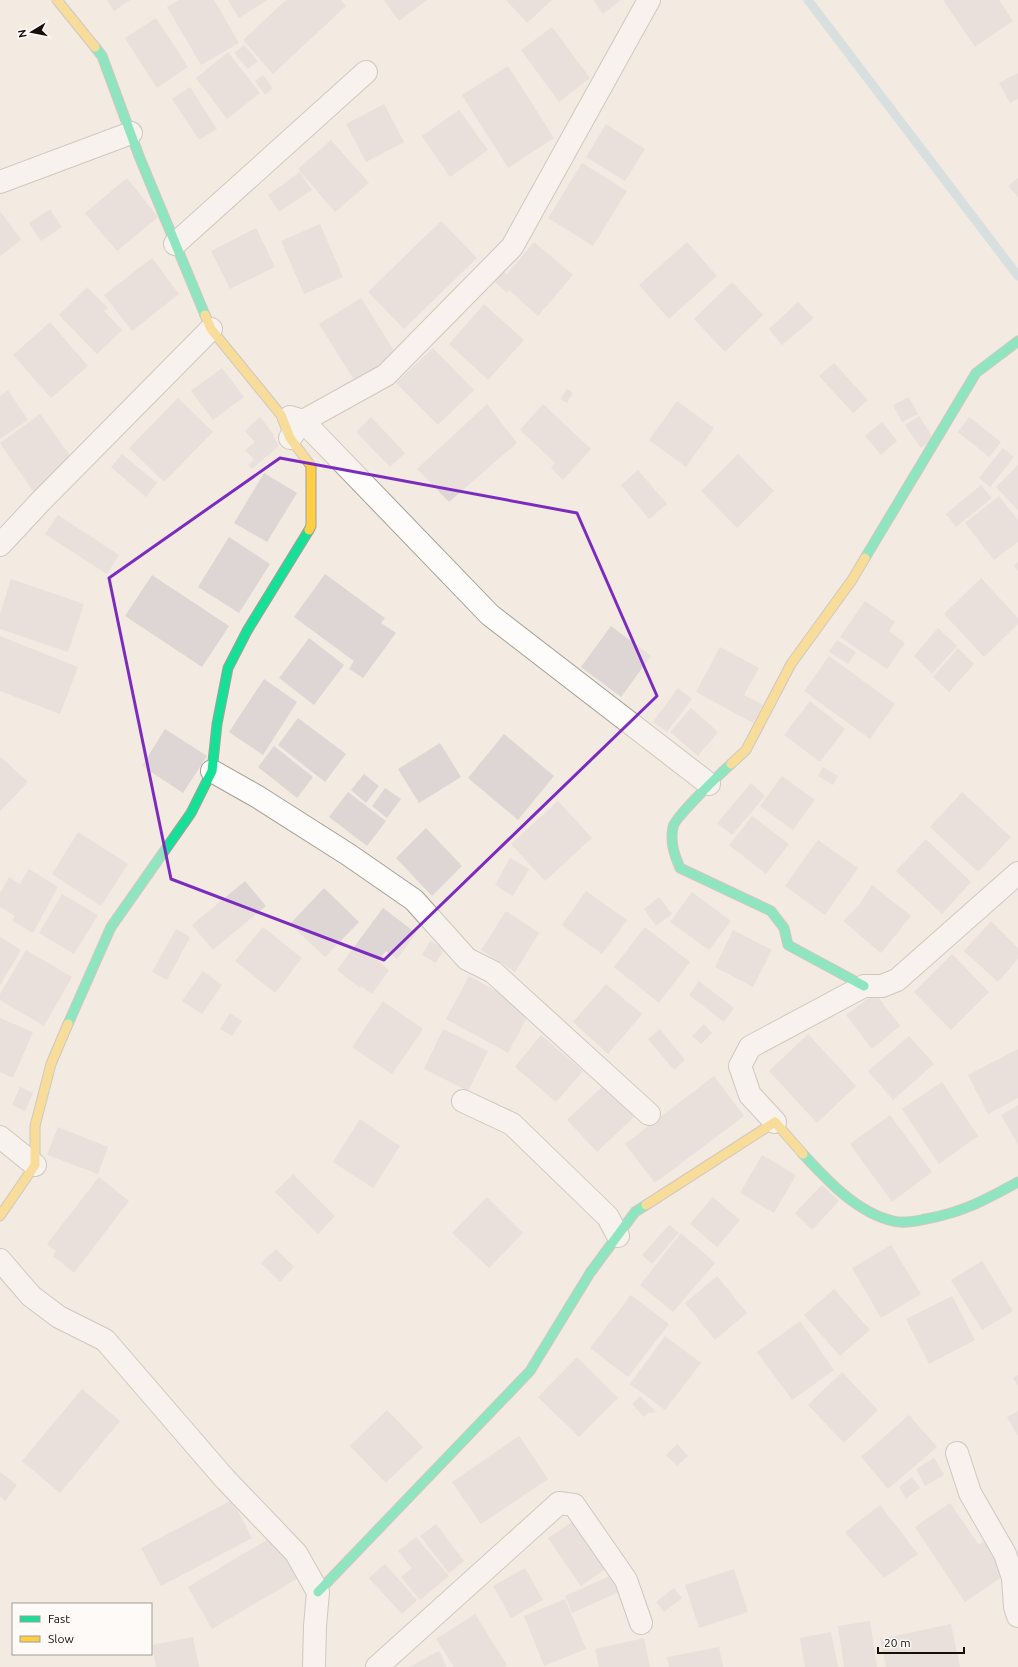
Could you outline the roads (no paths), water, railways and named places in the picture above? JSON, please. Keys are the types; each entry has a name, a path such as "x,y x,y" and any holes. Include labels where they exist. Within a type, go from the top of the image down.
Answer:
{"street":[{"path":"0,1216 35,1165 35,1126 51,1064 111,927 191,813 212,771 217,724 228,668 247,631 311,526 311,466 290,438 281,415 211,329 175,244 102,56 57,0"},
{"path":"290,438 303,421 386,375 512,247 649,0"},
{"path":"175,244 366,72"},
{"path":"0,182 131,133"},
{"path":"0,545 40,502 211,329"},
{"path":"864,986 788,945 784,928 771,911 680,868 672,848 673,825 709,784 746,750 791,664 852,580 976,373 1018,341"},
{"path":"281,415 303,421 490,615 709,784"},
{"path":"212,771 258,797 343,850 414,900 467,958 493,972 649,1114"},
{"path":"1018,873 897,980 882,986 864,986 750,1047 740,1066 750,1095 775,1122 801,1154 866,1211 893,1222 913,1222 972,1207 1018,1182"},
{"path":"463,1101 512,1124 608,1217 618,1236"},
{"path":"318,1592 530,1370 590,1273 635,1212 775,1122"},
{"path":"0,1137 35,1165"},
{"path":"0,1260 31,1296 59,1317 105,1340 225,1479 296,1553 318,1592 314,1667"},
{"path":"957,1453 970,1493 1005,1554 1015,1576 1015,1606 1018,1616"},
{"path":"377,1667 559,1503 574,1505 626,1580 641,1623"}],"waterway":[{"path":"808,0 1018,276"}]}
